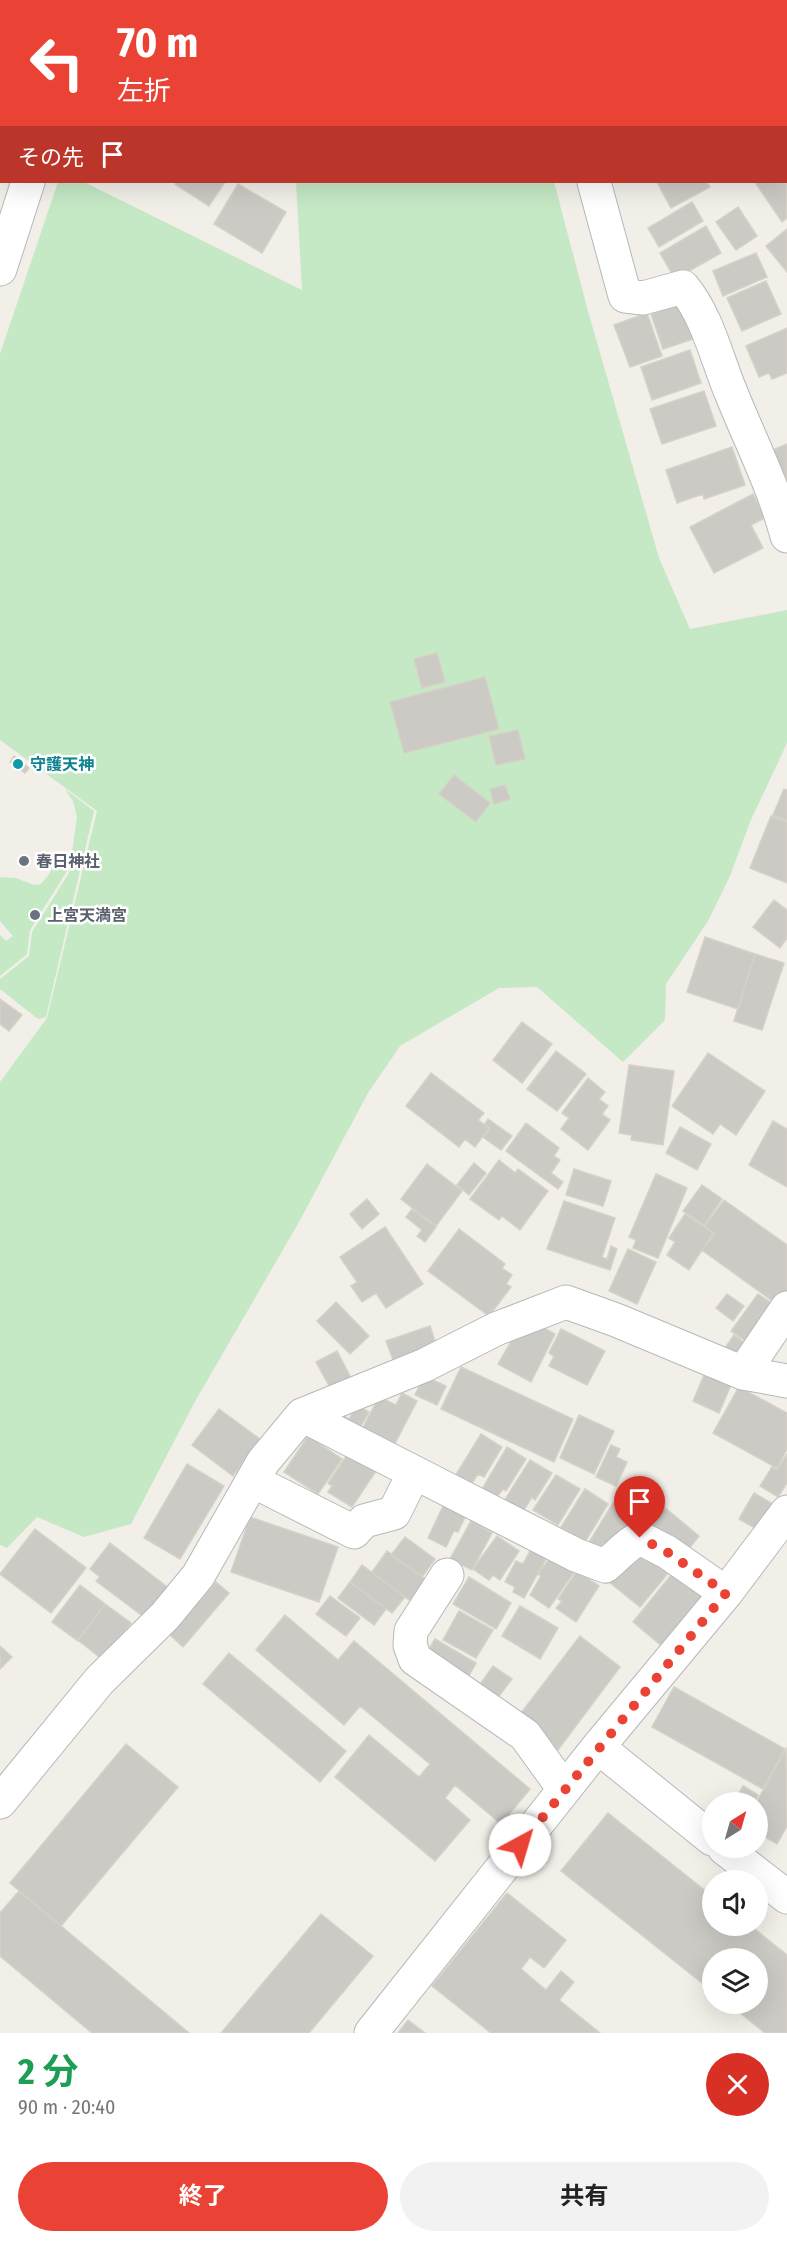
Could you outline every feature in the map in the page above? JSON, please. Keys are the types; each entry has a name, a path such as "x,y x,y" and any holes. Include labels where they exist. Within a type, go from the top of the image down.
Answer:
{"street":[{"path":"0,269 28,183"},
{"path":"594,183 625,296 643,298 683,287 695,302 732,396 784,514"},
{"path":"0,1802 99,1681 165,1616 198,1576 263,1462 302,1415 425,1365 496,1329 566,1302 616,1320 742,1373 787,1381"},
{"path":"742,1373 787,1308"},
{"path":"302,1415 576,1555 605,1566 619,1556 631,1542 640,1538 667,1552 726,1593"},
{"path":"253,1481 354,1532 364,1521 394,1513 414,1473"},
{"path":"371,2033 564,1789 726,1593 787,1512"},
{"path":"447,1575 411,1631 410,1645 415,1659 525,1736 564,1789"},
{"path":"598,1747 702,1831"},
{"path":"737,1858 787,1897"}],"green space":[{"path":"58,183 86,183 302,290 296,183 554,183 588,311 659,558 690,629 787,610 787,743 750,822 730,876 708,921 666,984 665,1020 623,1062 537,987 499,988 400,1046 368,1093 299,1222 193,1405 131,1524 84,1537 37,1517 7,1548 0,1545 0,1082 47,1018 97,811 0,740 0,354"},
{"path":"65,789 94,811 46,1017 38,1019 0,989 0,979 29,956 32,932 69,873 77,817 73,801"},
{"path":"52,867 66,868 67,871 30,930 27,954 0,976 0,935 6,941 13,936 0,921 0,877 16,878 34,885 41,884"}],"building":[{"path":"176,183 224,183 209,206"},
{"path":"658,183 708,183 710,187 671,208"},
{"path":"756,183 787,183 787,218 782,222"},
{"path":"238,184 286,212 262,253 214,224"},
{"path":"692,202 703,221 659,247 648,228"},
{"path":"738,207 757,236 736,250 716,222"},
{"path":"706,226 721,253 675,279 660,253"},
{"path":"787,229 787,272 766,246"},
{"path":"756,253 767,277 723,296 713,271"},
{"path":"766,281 781,314 742,331 727,298"},
{"path":"683,303 696,338 663,349 651,314"},
{"path":"647,313 662,356 630,367 614,325"},
{"path":"787,328 787,373 772,379 769,373 759,377 746,346"},
{"path":"690,350 701,383 652,400 641,367"},
{"path":"704,391 716,426 662,444 650,409"},
{"path":"787,444 787,482 773,450"},
{"path":"732,447 745,485 704,499 703,494 677,503 666,470"},
{"path":"753,494 765,518 751,525 763,548 714,573 690,527"},
{"path":"437,653 445,682 422,688 414,659"},
{"path":"485,677 499,729 404,753 390,702"},
{"path":"518,730 525,759 496,765 489,736"},
{"name":"守護天神","path":"14,756 29,768 25,773 10,762"},
{"path":"454,775 490,803 476,822 439,794"},
{"path":"505,785 510,799 494,804 490,789"},
{"path":"784,789 787,790 787,821 773,815"},
{"path":"771,816 787,822 787,883 750,868"},
{"path":"774,900 787,910 787,938 780,948 753,927"},
{"path":"705,937 755,954 738,1009 687,992"},
{"path":"755,954 784,963 762,1030 734,1021"},
{"path":"0,999 22,1015 9,1031 0,1024"},
{"path":"522,1022 552,1044 522,1083 493,1060"},
{"path":"556,1051 586,1074 557,1111 527,1089"},
{"path":"708,1053 765,1091 736,1135 720,1124 713,1134 672,1106"},
{"path":"629,1065 674,1071 663,1145 631,1140 632,1135 619,1133"},
{"path":"431,1073 484,1113 478,1120 489,1128 475,1147 465,1139 459,1147 406,1106"},
{"path":"588,1078 605,1092 599,1099 608,1106 602,1114 610,1120 588,1150 561,1129 569,1118 562,1113"},
{"path":"488,1119 512,1136 501,1150 483,1137 490,1128 485,1124"},
{"path":"773,1121 787,1129 787,1187 749,1165"},
{"path":"526,1123 559,1148 554,1156 560,1160 551,1173 563,1182 558,1189 506,1151"},
{"path":"680,1127 711,1144 697,1170 666,1153"},
{"path":"499,1160 515,1173 518,1169 548,1191 520,1230 502,1216 499,1220 470,1199"},
{"path":"474,1163 486,1173 469,1195 457,1185"},
{"path":"427,1164 462,1191 436,1226 401,1199"},
{"path":"574,1169 611,1181 603,1206 566,1195"},
{"path":"656,1174 687,1188 658,1258 633,1248 636,1240 629,1237"},
{"path":"702,1185 722,1199 704,1225 683,1211"},
{"path":"367,1199 379,1214 362,1229 350,1214"},
{"path":"724,1200 787,1245 787,1292 778,1305 702,1250 714,1234 705,1226"},
{"path":"564,1201 615,1218 602,1257 607,1259 611,1246 617,1249 610,1270 547,1249"},
{"path":"412,1209 436,1227 425,1242 417,1236 422,1230 406,1217"},
{"path":"685,1214 713,1233 689,1270 667,1255 675,1242 669,1238"},
{"path":"385,1227 423,1284 386,1308 376,1293 362,1302 351,1286 357,1282 340,1257"},
{"path":"459,1229 505,1264 502,1268 512,1275 506,1284 511,1287 489,1316 428,1271"},
{"path":"628,1249 656,1262 637,1304 609,1291"},
{"path":"727,1294 744,1306 733,1321 716,1308"},
{"path":"758,1294 777,1307 750,1344 731,1331"},
{"path":"336,1302 369,1336 350,1354 317,1321"},
{"path":"530,1320 555,1334 531,1382 498,1364 518,1330"},
{"path":"430,1326 438,1350 395,1365 386,1341"},
{"path":"561,1329 605,1351 587,1385 549,1366 554,1356 549,1353"},
{"path":"734,1335 750,1347 737,1364 722,1352"},
{"path":"337,1351 352,1380 332,1391 316,1362"},
{"path":"461,1367 573,1419 554,1462 441,1409"},
{"path":"705,1373 731,1385 719,1413 693,1401"},
{"path":"424,1376 446,1386 437,1405 415,1395"},
{"path":"739,1387 787,1413 787,1449 777,1468 713,1433"},
{"path":"402,1393 417,1401 392,1449 360,1433 379,1397 396,1405"},
{"path":"357,1405 369,1412 355,1436 338,1412 349,1419"},
{"path":"219,1409 264,1442 252,1450 233,1476 192,1445"},
{"path":"579,1415 614,1431 594,1474 560,1458"},
{"path":"481,1434 502,1447 484,1477 478,1474 467,1491 452,1481"},
{"path":"308,1436 342,1459 318,1494 284,1472"},
{"path":"611,1445 620,1449 616,1457 627,1462 616,1486 596,1477"},
{"path":"507,1447 526,1459 506,1491 503,1489 496,1498 482,1489"},
{"path":"787,1454 787,1483 778,1497 760,1486 772,1467 777,1470"},
{"path":"347,1455 380,1465 352,1507 328,1492 332,1486 328,1483"},
{"path":"530,1460 552,1473 535,1500 532,1497 522,1513 504,1501"},
{"path":"187,1464 224,1486 180,1559 144,1538"},
{"path":"556,1475 580,1489 558,1525 533,1510"},
{"path":"585,1489 608,1504 585,1542 561,1527"},
{"path":"754,1493 778,1507 764,1533 739,1519"},
{"path":"445,1502 467,1513 458,1532 454,1531 446,1547 428,1538"},
{"path":"613,1503 636,1517 611,1548 603,1543 599,1551 588,1544"},
{"path":"664,1507 699,1536 683,1556 648,1528"},
{"path":"250,1517 338,1547 319,1602 231,1572"},
{"path":"471,1521 492,1533 472,1570 450,1559"},
{"path":"35,1529 86,1568 51,1613 0,1574"},
{"path":"497,1536 519,1551 500,1580 493,1575 489,1580 473,1569"},
{"path":"405,1537 435,1559 422,1577 391,1555"},
{"path":"110,1543 170,1589 144,1617 96,1581 100,1577 90,1569"},
{"path":"637,1547 669,1572 640,1607 609,1582"},
{"path":"531,1549 547,1557 524,1598 513,1592 515,1587 505,1582 516,1561 523,1564"},
{"path":"387,1551 429,1582 413,1603 372,1572"},
{"path":"549,1559 559,1566 562,1562 575,1571 549,1608 530,1595 541,1576 538,1574"},
{"path":"362,1565 405,1597 392,1613 350,1582"},
{"path":"676,1569 713,1599 669,1652 633,1622"},
{"path":"577,1571 599,1586 576,1622 556,1608 562,1601 558,1599"},
{"path":"469,1577 511,1603 496,1629 453,1604"},
{"path":"216,1582 229,1593 183,1647 170,1635"},
{"path":"350,1582 386,1609 374,1625 338,1598"},
{"path":"80,1585 105,1604 78,1641 52,1622"},
{"path":"330,1596 360,1618 346,1636 316,1614"},
{"path":"105,1604 131,1623 103,1660 78,1640"},
{"path":"520,1606 558,1628 540,1659 502,1636"},
{"path":"459,1611 493,1630 476,1658 443,1640"},
{"path":"285,1615 338,1660 354,1641 530,1789 501,1824 455,1785 445,1798 470,1820 435,1861 335,1777 369,1735 419,1777 430,1764 360,1706 344,1725 256,1650"},
{"path":"580,1636 620,1667 558,1750 535,1733 521,1713"},
{"path":"435,1639 476,1663 466,1681 424,1657"},
{"path":"0,1646 12,1657 0,1669"},
{"path":"229,1653 346,1751 320,1782 203,1684"},
{"path":"493,1666 512,1679 499,1696 487,1698 476,1690"},
{"path":"674,1687 785,1749 763,1789 652,1727"},
{"path":"126,1744 178,1787 61,1926 10,1883"},
{"path":"786,1749 787,1826 777,1844 768,1839 768,1792 762,1792"},
{"path":"743,1786 753,1792 739,1792"},
{"path":"608,1813 702,1888 702,1936 763,1936 787,1955 787,2033 765,2033 741,2014 768,2014 768,1948 702,1948 702,1983 561,1871"},
{"path":"19,1891 189,2033 92,2033 0,1956 0,1913"},
{"path":"507,1893 566,1940 544,1968 530,1957 521,1969 546,1990 561,1971 574,1982 559,2000 600,2033 491,2033 432,1986"},
{"path":"321,1914 373,1956 309,2033 221,2033"},
{"path":"408,2020 425,2033 398,2033"}],"place":[{"name":"守護天神","path":"18,764"},
{"name":"春日神社","path":"24,861"},
{"name":"上宮天満宮","path":"35,915"}],"route":[{"path":"520,1845 726,1593 667,1552 640,1538"}]}
